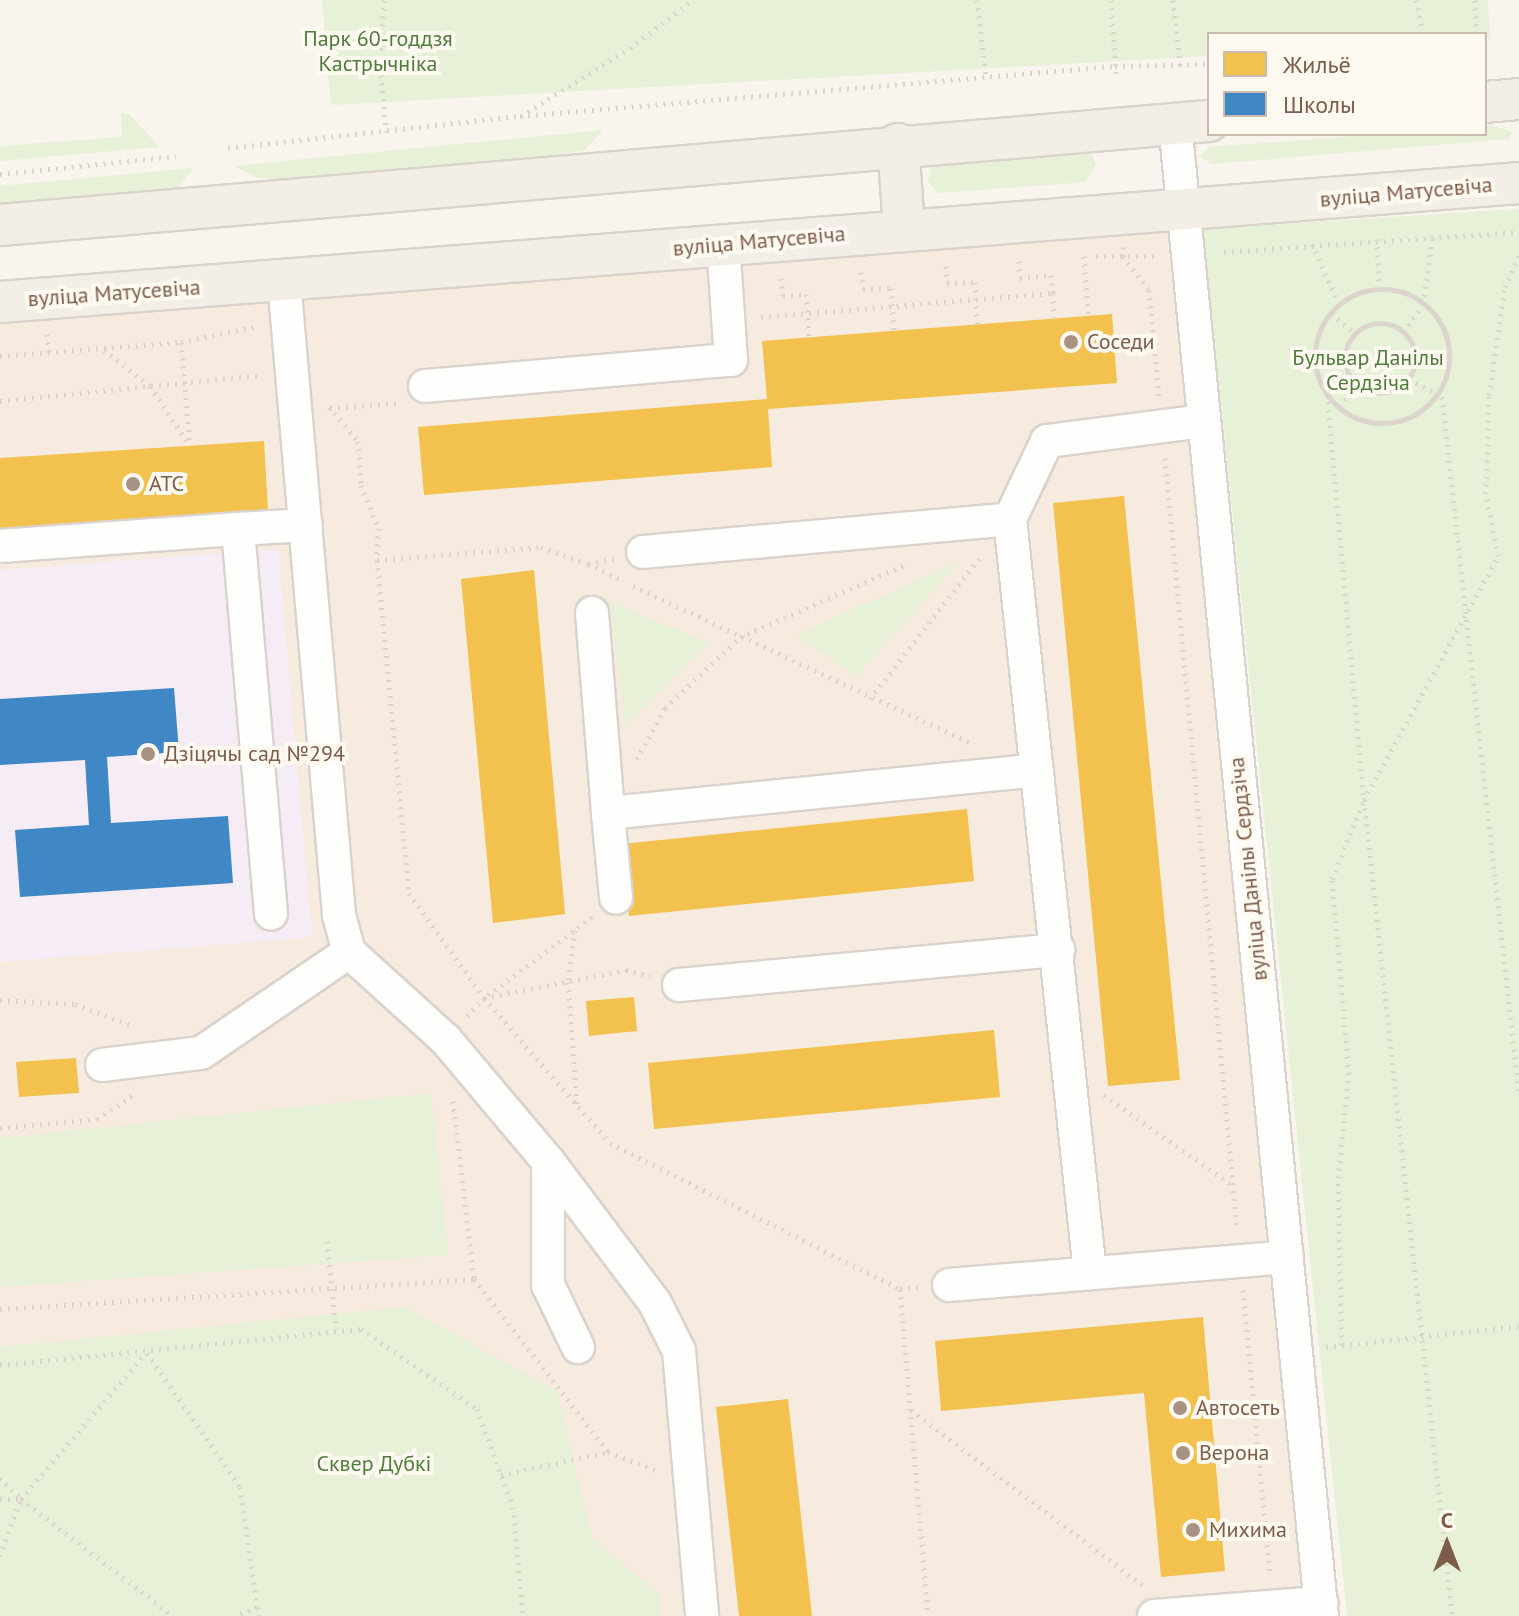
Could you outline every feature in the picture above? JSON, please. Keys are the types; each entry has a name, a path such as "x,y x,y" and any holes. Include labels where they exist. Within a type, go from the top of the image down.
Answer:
{"main road":[{"path":"1487,102 1519,99"},
{"path":"0,225 898,144 1192,122"},
{"path":"898,144 904,227"},
{"name":"вуліца Матусевіча","path":"0,302 284,281 724,263 904,227 1183,210 1519,183"}],"street":[{"name":"вуліца Данілы Сердзіча","path":"1192,122 1183,210 1322,1609"},
{"path":"425,386 731,360 724,263"},
{"path":"284,281 339,915 349,952 446,1040 548,1161 655,1303 679,1351 702,1616"},
{"path":"1090,1272 1010,519 1047,441 1204,421"},
{"path":"643,552 1010,519"},
{"path":"0,546 306,525"},
{"path":"238,529 271,914"},
{"path":"592,613 616,898"},
{"path":"608,813 1037,770"},
{"path":"679,985 1058,950"},
{"path":"102,1065 201,1053 349,952"},
{"path":"548,1161 548,1285 578,1347"},
{"path":"949,1285 1287,1257"},
{"path":"1168,1615 1273,1606 1322,1609"}],"path":[{"path":"384,0 380,59 386,132"},
{"path":"520,116 630,48 693,0"},
{"path":"977,0 986,77"},
{"path":"1111,0 1116,76"},
{"path":"1173,0 1180,66"},
{"path":"1416,0 1423,32"},
{"path":"1474,2 1476,32"},
{"path":"228,148 520,116 1115,66 1207,64"},
{"path":"0,174 176,156"},
{"path":"1224,252 1377,239 1519,232"},
{"path":"1404,332 1423,304 1433,236"},
{"path":"1377,239 1379,289"},
{"path":"1123,244 1123,256 1149,290 1273,1606"},
{"path":"1312,244 1339,305"},
{"path":"1342,1345 1338,1178 1349,1074 1332,879 1364,800 1467,606 1498,556 1486,494 1489,395 1505,287 1519,255"},
{"path":"1084,256 1088,315"},
{"path":"1071,257 1154,256"},
{"path":"1004,262 1032,260"},
{"path":"1019,261 1020,278 1051,275 1053,293"},
{"path":"724,263 781,278 797,277"},
{"path":"932,267 960,265"},
{"path":"946,266 947,283 975,282 977,324"},
{"path":"845,274 875,271"},
{"path":"861,272 863,289 891,288 894,330"},
{"path":"781,278 783,296 806,294 809,337"},
{"path":"1327,394 1340,407 1362,420 1385,423 1407,418 1439,392 1448,372 1446,334 1423,304 1404,293 1379,289 1339,305 1318,337 1315,357 1327,394 1364,800 1424,1333 1452,1616"},
{"path":"1331,314 1355,333"},
{"path":"0,356 181,342 288,320"},
{"path":"1376,322 1404,332 1416,357 1409,379 1390,392 1357,385 1345,365 1355,333 1376,322"},
{"path":"103,348 150,386 190,446 181,342"},
{"path":"0,401 258,374 313,389 358,441 361,485 378,528 377,560 409,893 484,998 610,1143 900,1289 928,1616"},
{"path":"1409,379 1439,392"},
{"path":"1340,407 1357,385"},
{"path":"1439,392 1467,606 1519,1094"},
{"path":"870,699 1010,519"},
{"path":"377,560 541,547 588,564 870,699 981,747"},
{"path":"588,564 643,552"},
{"path":"608,813 665,708 740,637 925,556"},
{"path":"484,998 616,898"},
{"path":"576,929 568,982 577,1105"},
{"path":"484,998 626,970 679,985"},
{"path":"0,1000 75,1004 145,1031"},
{"path":"446,1040 474,1279 608,1452 690,1484"},
{"path":"1069,1071 1233,1187"},
{"path":"0,1128 97,1119 136,1094"},
{"path":"327,1241 336,1330"},
{"path":"0,1309 474,1279"},
{"path":"1249,1354 1296,1351 1424,1333 1519,1326"},
{"path":"0,1365 361,1329 477,1409 513,1507 523,1616"},
{"path":"0,1556 21,1499 145,1354 164,1350"},
{"path":"145,1354 240,1487 259,1616"},
{"path":"910,1410 1168,1615"},
{"path":"501,1475 608,1452"},
{"path":"0,1478 21,1499 173,1616"},
{"path":"0,1499 21,1499"},
{"path":"235,1616 257,1607"}],"shaded area":[{"path":"1168,227 1304,1616 0,1616 0,324"},
{"name":"Дзіцячы сад №294","path":"278,549 312,937 0,962 0,570"}],"green space":[{"name":"Парк 60-годдзя Кастрычніка","path":"322,0 1488,0 1490,40 1487,32 1207,32 1207,56 331,105"},
{"path":"121,113 130,115 160,147 0,161 0,146 122,137"},
{"path":"1487,126 1512,132 1509,139 1212,164 1199,156 1209,147 1356,136 1487,136"},
{"path":"603,130 584,151 326,182 259,178 233,166"},
{"path":"1079,152 1092,155 1096,165 1085,182 937,193 928,181 932,165"},
{"path":"194,168 176,190 0,206 0,186"},
{"name":"Бульвар Данілы Сердзіча","path":"1519,209 1519,1616 1347,1616 1203,229"},
{"path":"960,561 856,676 796,635"},
{"path":"610,602 709,643 625,725"},
{"path":"431,1093 448,1255 0,1287 0,1138"},
{"name":"Сквер Дубкі","path":"404,1307 557,1391 592,1538 660,1595 660,1616 0,1616 0,1347"}],"building: Жильё":[{"path":"1112,314 1117,383 768,409 772,467 424,495 418,427 767,399 762,341"},
{"name":"АТС","path":"264,441 268,510 0,528 0,458"},
{"path":"1124,496 1180,1080 1108,1086 1053,503"},
{"path":"534,570 565,914 493,923 461,579"},
{"path":"967,809 974,881 629,916 621,844"},
{"path":"634,997 637,1031 589,1036 586,1001"},
{"path":"994,1030 1000,1097 654,1129 648,1063"},
{"path":"76,1058 79,1093 19,1097 16,1062"},
{"path":"1203,1317 1225,1571 1161,1577 1144,1393 941,1411 935,1341"},
{"path":"788,1399 812,1616 739,1616 716,1407"}],"building: Школы":[{"path":"174,688 179,752 107,757 111,823 228,816 233,883 20,897 15,830 89,825 85,760 0,765 0,699"}],"place":[{"name":"Соседи","path":"1071,342"},
{"name":"АТС","path":"133,484"},
{"name":"Дзіцячы сад №294","path":"148,754"},
{"name":"Автосеть","path":"1180,1408"},
{"name":"Верона","path":"1183,1453"},
{"name":"Михима","path":"1193,1530"}]}
